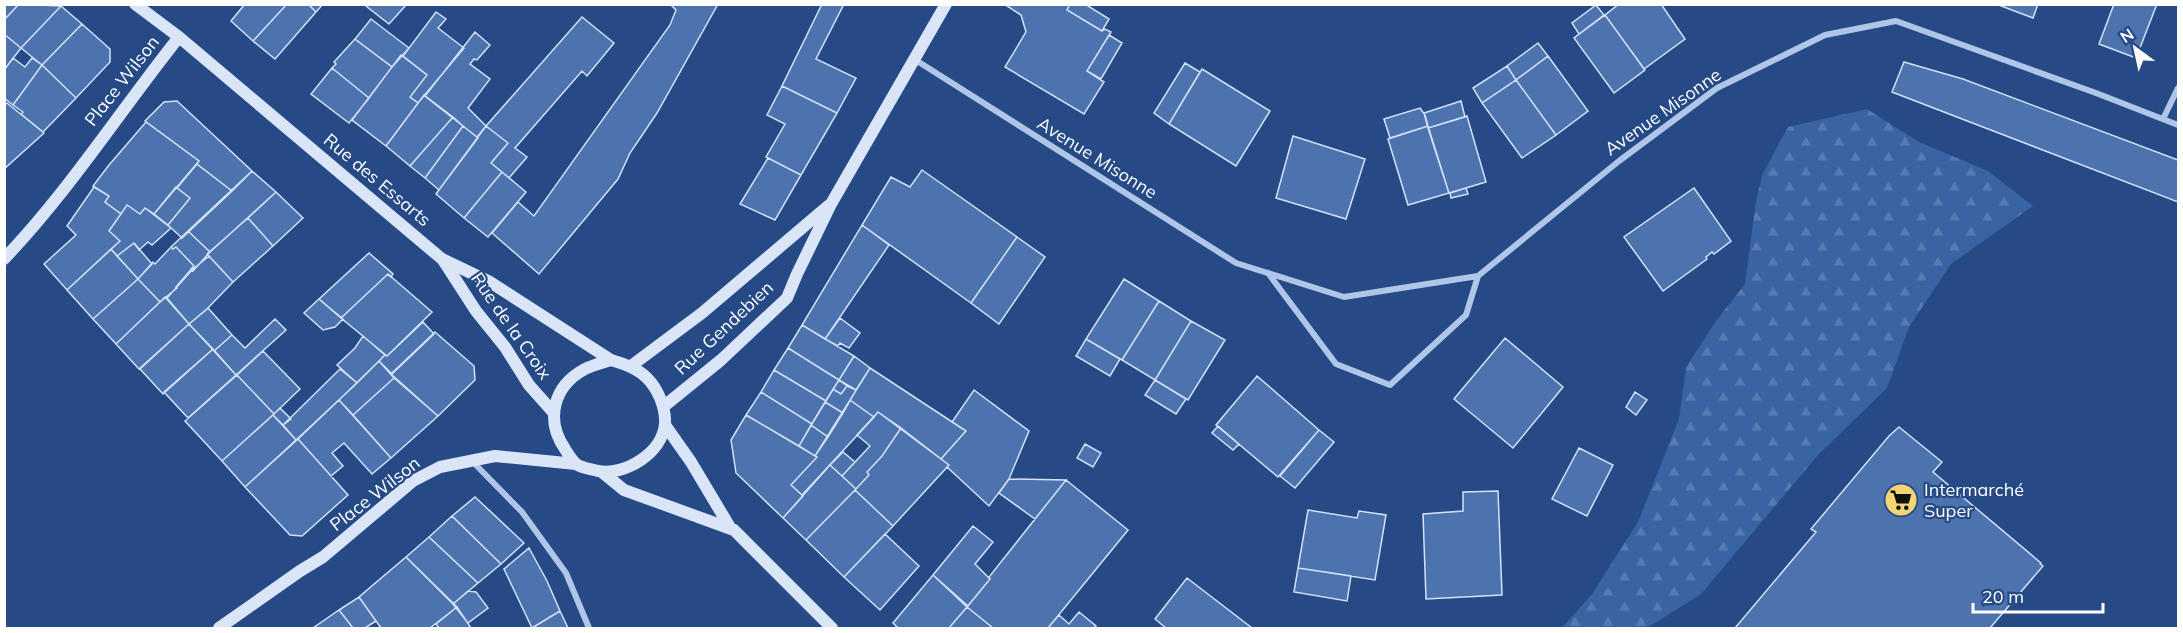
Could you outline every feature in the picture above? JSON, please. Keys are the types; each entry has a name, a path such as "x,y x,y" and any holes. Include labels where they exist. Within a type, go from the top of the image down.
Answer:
{"main road":[{"name":"Rue des Essarts","path":"135,4 179,37 442,259 490,282 610,360"},
{"name":"Rue Gendebien","path":"663,407 721,360 787,298 831,204 946,4"},
{"name":"Place Wilson","path":"4,259 37,224 179,37"},
{"name":"Rue Gendebien","path":"631,366 702,313 831,204"},
{"name":"Rue de la Croix","path":"442,259 476,311 505,346 529,385 553,412"},
{"path":"665,425 657,442 645,457 631,467 617,472 602,472 576,464 557,437 553,412 558,393 568,381 585,369 610,360 631,366 647,378 657,391 663,407 665,425 691,462 731,529 832,628"},
{"name":"Place Wilson","path":"219,628 323,557 413,481 440,467 495,456 576,464"},
{"path":"602,472 624,490 731,529"}],"street":[{"name":"Avenue Misonne","path":"914,59 1236,262 1344,297 1478,276 1619,161 1718,88 1825,35 1896,21 2178,125"},
{"path":"2163,119 2178,88"},
{"path":"1268,273 1336,364 1390,386 1466,315 1478,276"},
{"path":"471,459 522,512 566,573 589,628"}],"green space":[{"path":"1867,109 1919,142 1988,171 2033,206 1951,264 1909,327 1887,388 1818,455 1701,594 1647,628 1562,628 1592,594 1638,522 1679,419 1686,367 1716,321 1745,284 1756,200 1763,173 1788,127"}],"building":[{"path":"4,4 19,4 4,20"},
{"path":"19,4 61,6 21,48 4,34 4,20"},
{"path":"245,4 287,4 253,41 231,21"},
{"path":"287,4 308,4 316,12 275,59 253,41"},
{"path":"308,4 323,4 316,12"},
{"path":"367,4 407,4 389,24 366,6"},
{"path":"670,4 718,4 657,113 630,153 618,179 539,274 492,233 518,202 534,216 670,25 676,10"},
{"path":"822,4 844,4 816,59 856,78 837,113 782,86"},
{"path":"1004,4 1070,4 1067,10 1102,31 1105,29 1111,32 1087,71 1104,82 1084,114 1005,67 1026,32 1021,15"},
{"path":"1070,4 1085,4 1109,19 1102,31 1067,10"},
{"path":"1619,4 1661,4 1685,39 1644,69 1605,15"},
{"path":"1996,4 2038,4 2033,18"},
{"path":"2114,4 2157,4 2136,58 2099,44"},
{"path":"1596,5 1604,15 1579,34 1572,23"},
{"path":"61,6 82,24 42,65 21,48"},
{"path":"436,12 446,19 438,28 464,48 418,103 410,97 427,75 403,56"},
{"path":"1605,15 1645,70 1614,93 1574,38"},
{"path":"582,17 614,43 587,76 582,71 515,148 527,157 509,178 491,163 508,143 486,126"},
{"path":"371,19 409,48 392,67 355,39"},
{"path":"82,24 110,49 110,62 76,98 42,65"},
{"path":"475,32 490,45 477,60 474,59 470,64 490,79 468,108 486,126 477,137 425,96"},
{"path":"4,34 21,48 4,70"},
{"path":"1109,35 1122,43 1101,79 1087,71"},
{"path":"355,39 392,67 369,98 332,68 336,64 334,62"},
{"path":"1538,43 1548,56 1516,80 1507,66"},
{"path":"401,55 427,75 410,97 418,103 386,146 352,120"},
{"path":"1548,56 1588,111 1556,135 1516,80"},
{"path":"13,58 25,67 32,58 42,65 13,105 4,98 4,70"},
{"path":"1904,62 1963,79 2178,160 2178,202 1892,92"},
{"path":"1185,63 1200,72 1169,124 1154,113"},
{"path":"42,65 76,98 43,132 13,105"},
{"path":"1507,66 1516,80 1482,103 1473,88"},
{"path":"332,68 369,98 349,123 311,94"},
{"path":"1202,69 1270,111 1236,166 1169,124"},
{"path":"1516,80 1556,135 1522,158 1482,103"},
{"path":"782,86 837,113 801,175 766,157 785,124 767,115"},
{"path":"424,95 453,117 410,166 386,146"},
{"path":"177,101 252,171 232,191 197,164 199,161 145,121 164,102"},
{"path":"1461,101 1465,117 1428,128 1424,113"},
{"path":"7,103 44,133 4,169 4,105"},
{"path":"1420,108 1428,126 1390,138 1384,119"},
{"path":"1467,116 1486,182 1449,193 1428,128"},
{"path":"453,117 463,126 425,178 410,166"},
{"path":"146,122 199,161 154,214 145,208 140,214 127,205 121,214 105,202 109,196 93,186"},
{"path":"463,126 478,138 439,190 425,178"},
{"path":"486,126 508,143 491,163 502,172 464,218 436,194"},
{"path":"1428,126 1449,193 1408,205 1388,139"},
{"path":"1293,136 1365,159 1346,219 1276,198"},
{"path":"768,158 801,175 775,220 740,204"},
{"path":"197,164 232,191 182,238 168,225 190,198 177,188"},
{"path":"922,170 1017,237 971,303 862,225 891,177 910,187"},
{"path":"252,171 276,192 210,252 188,231"},
{"path":"502,172 526,192 488,237 464,218"},
{"path":"94,187 109,196 105,202 121,214 109,231 120,241 67,290 44,264 76,235 67,226"},
{"path":"176,187 190,198 168,225 154,214"},
{"path":"1466,188 1468,194 1451,198 1450,193"},
{"path":"1694,188 1731,241 1714,254 1712,252 1706,257 1707,259 1663,291 1624,237"},
{"path":"276,192 303,218 273,246 248,218"},
{"path":"127,205 140,214 145,208 171,228 152,245 148,242 139,250 134,243 117,256 111,249 120,241 109,231"},
{"path":"248,218 273,246 233,282 207,254"},
{"path":"862,225 889,245 825,339 802,325"},
{"path":"188,231 210,252 193,271 191,269 194,266 176,247 173,249 171,247"},
{"path":"1017,237 1045,257 999,324 971,303"},
{"path":"134,243 152,264 138,279 117,256"},
{"path":"171,247 173,249 176,247 194,266 177,288 160,302 138,279"},
{"path":"111,249 138,279 93,319 67,290"},
{"path":"369,253 393,274 391,277 388,274 341,318 319,299"},
{"path":"209,256 233,282 189,324 167,298 192,270"},
{"path":"388,274 432,312 387,356 341,318"},
{"path":"138,279 160,302 116,344 93,319"},
{"path":"1124,279 1159,301 1122,360 1086,339"},
{"path":"165,297 189,324 139,369 116,344"},
{"path":"319,299 343,319 335,327 323,330 304,313"},
{"path":"1159,301 1191,321 1155,380 1122,360"},
{"path":"208,308 232,335 214,351 189,324"},
{"path":"840,318 860,333 849,348 840,343 838,346 825,339"},
{"path":"275,319 286,330 236,375 214,351 232,335 245,348"},
{"path":"1191,321 1225,340 1188,400 1155,380"},
{"path":"423,322 434,334 392,374 379,361"},
{"path":"189,324 213,349 163,394 140,369"},
{"path":"802,325 854,356 839,380 788,348"},
{"path":"435,332 474,366 475,380 438,416 391,374"},
{"path":"363,336 385,355 357,383 337,365 355,348"},
{"path":"1505,338 1563,387 1513,448 1454,399"},
{"path":"1086,339 1120,359 1110,376 1076,356"},
{"path":"788,348 839,380 826,401 774,370"},
{"path":"213,349 236,375 188,418 164,392"},
{"path":"263,351 300,389 274,414 237,375"},
{"path":"854,356 870,368 856,390 839,380"},
{"path":"379,361 394,378 353,415 339,400"},
{"path":"870,368 966,431 941,459 878,412 874,417 850,400"},
{"path":"340,369 357,383 296,440 283,425"},
{"path":"774,370 826,401 812,424 761,392"},
{"path":"237,375 274,414 222,461 185,421"},
{"path":"1257,376 1319,430 1278,477 1216,425"},
{"path":"394,378 438,416 391,458 353,415"},
{"path":"839,380 847,386 841,394 833,389"},
{"path":"1155,380 1186,399 1176,414 1145,395"},
{"path":"847,386 856,390 843,413 825,402 833,389 841,394"},
{"path":"974,390 1029,431 1009,479 989,506 941,459 966,431 952,422"},
{"path":"761,392 812,424 799,446 746,415"},
{"path":"1635,392 1647,400 1636,415 1626,407"},
{"path":"339,400 391,458 372,474 344,443 332,453 343,466 331,476 298,439"},
{"path":"850,400 874,417 802,495 791,485 817,457 815,456"},
{"path":"825,402 843,413 828,437 811,425"},
{"path":"280,408 291,419 283,425 273,415"},
{"path":"878,412 901,428 882,456 867,472 869,475 856,489 842,476 870,446 857,435"},
{"path":"273,415 296,440 245,487 222,461"},
{"path":"746,415 817,457 791,485 803,496 783,518 736,473 731,440"},
{"path":"811,425 828,437 815,456 799,446"},
{"path":"1218,426 1239,444 1233,450 1212,433"},
{"name":"Intermarché Super","path":"1899,427 1942,462 1933,472 2043,566 1990,628 1735,628 1816,532 1811,529"},
{"path":"901,428 949,465 893,526 855,490 869,475 867,472 882,456"},
{"path":"1319,430 1334,442 1295,488 1280,476"},
{"path":"298,439 348,495 302,536 290,535 245,487"},
{"path":"1085,444 1101,453 1093,467 1077,458"},
{"path":"1579,448 1613,465 1587,516 1552,499"},
{"path":"843,452 855,462 842,476 830,465"},
{"path":"830,465 856,489 806,540 783,518"},
{"path":"1009,479 1066,480 1035,519 999,493"},
{"path":"1066,480 1128,530 1048,628 993,628 967,607"},
{"path":"855,490 893,526 844,577 806,540"},
{"path":"1498,491 1502,595 1426,599 1423,514 1463,511 1463,492"},
{"path":"475,497 524,543 501,564 452,516"},
{"path":"1308,510 1357,518 1359,511 1386,515 1375,580 1298,568"},
{"path":"452,516 501,564 478,583 429,537"},
{"path":"973,526 993,542 975,564 990,579 968,606 933,575"},
{"path":"885,534 919,566 880,610 844,577"},
{"path":"429,537 478,583 453,604 406,557"},
{"path":"529,548 560,611 532,628 504,569"},
{"path":"406,557 457,607 430,628 381,628 359,597"},
{"path":"1298,568 1351,576 1347,601 1294,592"},
{"path":"933,575 967,607 949,628 898,628 893,623"},
{"path":"1187,578 1252,628 1166,628 1155,619"},
{"path":"468,591 476,592 488,608 468,623 453,604"},
{"path":"359,597 376,621 365,628 353,628 339,610"},
{"path":"457,607 471,628 439,628 436,624"},
{"path":"967,607 993,628 949,628"},
{"path":"339,610 353,628 313,628"},
{"path":"560,611 568,628 532,628"},
{"path":"1079,612 1096,626 1093,628 1048,628 1059,615 1069,624"}],"place":[{"name":"Intermarché Super","path":"1901,500"}]}
